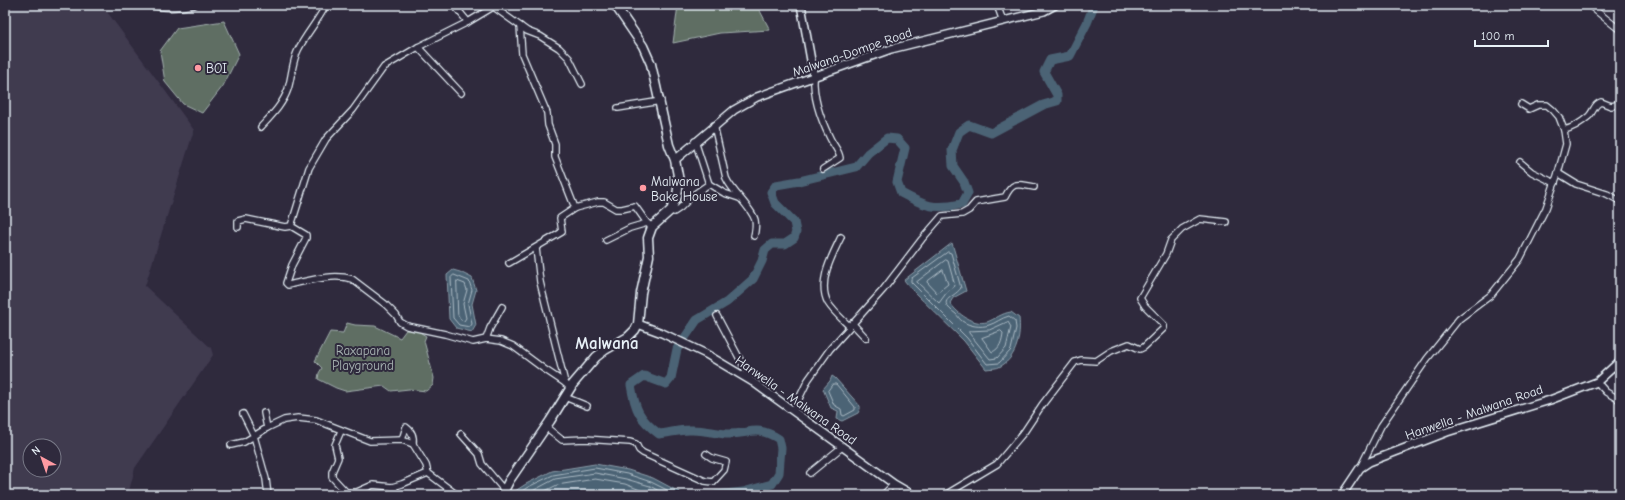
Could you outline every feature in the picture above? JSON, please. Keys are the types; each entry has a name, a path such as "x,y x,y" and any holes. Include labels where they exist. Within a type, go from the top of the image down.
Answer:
{"main road":[{"path":"503,493 565,398 567,386 596,357 628,337 635,330 638,324 641,293 649,256 649,225 671,210 677,196 679,181 669,145 652,64 643,46 614,5"}],"street":[{"path":"150,5 161,8 181,8 194,5"},
{"path":"261,127 281,104 288,88 293,62 298,50 326,5"},
{"path":"454,5 468,22"},
{"path":"801,5 814,77 813,91 830,139 839,153 840,158 823,169"},
{"path":"997,5 1003,21"},
{"name":"Malwana-Dompe Road","path":"674,160 714,125 734,110 757,97 891,49 1044,11 1055,5"},
{"path":"1589,5 1620,30"},
{"path":"291,226 309,168 326,139 353,110 368,87 384,67 418,47 468,22 492,6 527,31 540,36 558,48 569,58 582,84"},
{"path":"520,26 522,54 547,113 548,125 555,144 555,157 575,208"},
{"path":"418,47 461,93"},
{"path":"1564,130 1571,128 1590,115 1598,103 1601,102 1611,106 1616,105 1620,100"},
{"path":"618,108 660,101"},
{"path":"1360,468 1381,426 1427,359 1459,319 1491,295 1520,259 1546,208 1566,144 1564,130 1556,114 1546,105 1538,105 1529,109 1521,104"},
{"path":"714,125 726,178 739,198"},
{"path":"695,141 709,184 724,193 742,199 755,220 754,236"},
{"path":"1520,162 1532,172 1555,183"},
{"path":"1558,173 1576,184 1607,194 1620,201"},
{"path":"671,210 674,212 680,208 693,195 709,184"},
{"path":"793,411 808,380 830,349 883,290 922,239 942,216 962,214 969,210 972,204 976,202 1005,197 1008,190 1013,186 1020,185 1034,187"},
{"path":"509,263 562,232 560,218 575,208 598,202 604,202 616,209 635,206 649,225 630,228 606,240"},
{"path":"238,227 238,221 246,219 285,227 291,226 306,235 306,238 292,265 286,283 288,285 331,277 346,277 352,279 385,304 396,315 400,322 407,326 473,342 486,339 501,341 513,346 567,386"},
{"path":"945,495 997,464 1024,432 1042,405 1075,362 1081,360 1096,361 1111,351 1129,344 1140,349 1164,328 1164,325 1145,306 1140,298 1166,254 1171,240 1182,229 1196,220 1207,219 1226,222"},
{"path":"841,237 825,277 825,294 829,303 850,325 866,338"},
{"path":"536,248 540,282 567,386"},
{"path":"486,339 490,328 502,307"},
{"path":"717,316 753,382"},
{"name":"Hanwella - Malwana Road","path":"638,324 662,333 706,354 753,382 894,484 913,495"},
{"name":"Hanwella - Malwana Road","path":"1342,495 1360,468 1369,462 1447,432 1550,400 1597,382 1620,361"},
{"path":"1597,382 1606,392 1620,400"},
{"path":"565,398 587,406"},
{"path":"264,413 267,428"},
{"path":"243,414 254,436 266,480 268,495"},
{"path":"231,445 244,442 284,420 298,418 316,420 370,441 402,440 413,444 426,465 428,473 457,495"},
{"path":"546,427 562,440 585,439 630,442 636,444 639,450 643,453 705,481 713,482 724,470 726,462 712,458 706,454"},
{"path":"402,440 405,428 408,428 414,438 413,444"},
{"path":"341,431 335,445 338,458 332,472 332,477 346,492 357,493 373,485 392,486 402,484 428,473"},
{"path":"461,434 479,454 482,464 503,493"},
{"path":"810,473 842,447"},
{"path":"883,495 894,484"},
{"path":"894,484 896,495"},
{"path":"392,486 399,495"}],"shaded area":[{"path":"5,5 102,5 194,130 145,286 211,348 213,355 135,468 128,495 5,495"}],"green space":[{"path":"678,5 757,5 770,30 720,33 673,43"},
{"name":"BOI","path":"224,21 239,54 223,86 202,113 183,104 165,82 160,51 177,28"},
{"name":"Raxapana Playground","path":"347,323 375,326 400,338 406,330 418,331 426,336 424,341 434,378 433,385 426,391 409,389 391,391 384,386 345,391 318,379 322,368 315,361 330,332 343,333"}],"water":[{"path":"952,243 966,291 953,298 950,303 953,307 961,315 976,322 987,322 1011,312 1019,318 1017,345 1011,357 999,367 986,369 964,341 912,290 904,280"},
{"path":"453,270 472,278 476,290 472,304 476,325 472,332 456,328 449,319 447,275"},
{"path":"832,376 860,406 858,413 842,421 837,419 838,411 831,408 823,389 830,381"},
{"path":"595,464 628,470 653,478 685,495 509,495 526,484 552,471"}],"waterway":[{"path":"716,495 743,492 772,484 779,473 781,448 779,439 764,432 758,431 726,434 682,430 659,434 652,429 639,413 634,401 631,385 644,376 666,384 671,378 677,349 697,320 727,302 753,279 762,261 765,250 772,244 785,244 794,238 796,232 794,222 775,203 771,192 776,185 856,167 868,153 887,138 897,139 905,148 897,182 901,193 930,206 944,207 962,204 968,193 964,182 953,166 952,150 959,132 969,125 991,133 1043,105 1057,101 1057,95 1044,72 1050,60 1070,56 1087,23 1094,5"}],"place":[{"name":"BOI","path":"198,68"},
{"name":"Malwana Bake House","path":"643,188"}],"district":[{"name":"Malwana","path":"607,343"}]}
